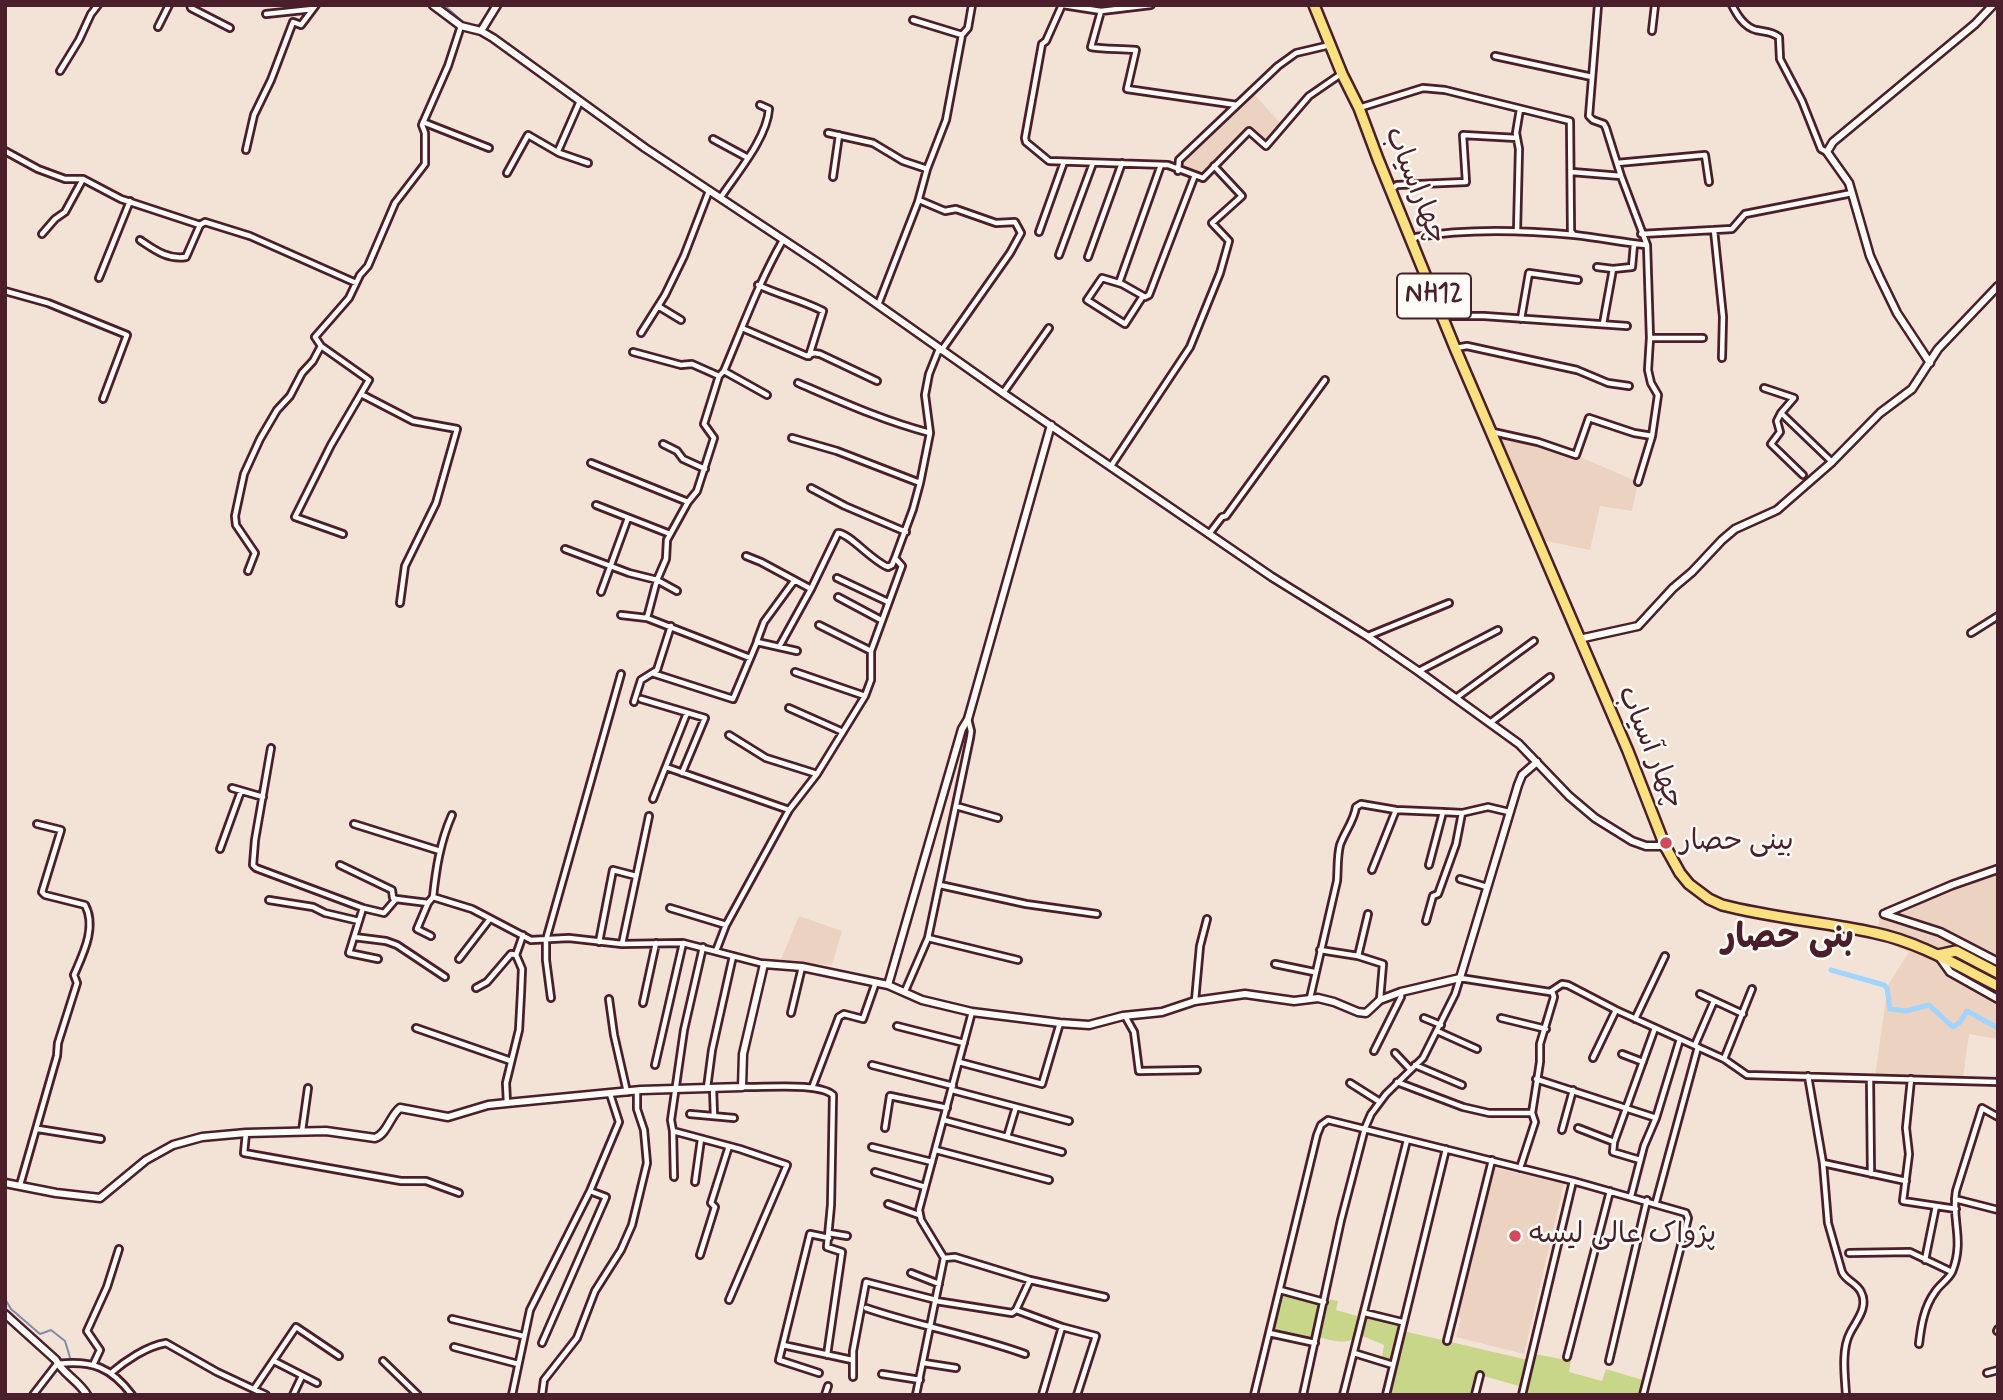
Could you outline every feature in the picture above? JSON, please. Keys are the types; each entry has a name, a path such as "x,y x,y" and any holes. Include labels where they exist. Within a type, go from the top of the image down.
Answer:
{"highway":[{"name":"چهاراسیاب","path":"1314,5 1359,108 1490,432 1537,539"},
{"name":"چهار آسیاب","path":"1537,539 1628,751 1665,846 1689,884 1722,905 1877,933 1908,942 1998,986"},
{"path":"1938,955 1958,946 1998,973"}],"street":[{"path":"60,71 98,5"},
{"path":"158,27 169,5"},
{"path":"190,5 191,8 230,28"},
{"path":"433,5 461,26 481,31 1209,534 1418,671 1519,744 1582,808 1616,831 1646,846 1665,846"},
{"path":"481,31 497,5"},
{"path":"877,306 919,200 927,169 946,120 962,35 968,28 972,5"},
{"path":"1151,5 1101,11 1063,5 1042,44 1025,138 1026,142 1049,161 1161,164 1203,178 1249,131 1266,146 1309,96 1332,78 1342,74"},
{"path":"1598,5 1589,116 1604,124 1647,245 1650,274 1648,370 1658,395 1651,436 1638,482"},
{"path":"1652,31 1655,5"},
{"path":"1732,5 1740,19 1752,30 1773,33 1779,37 1780,59 1802,101 1821,149 1827,152 1843,173 1852,193 1870,256 1880,278 1897,313 1930,363"},
{"path":"1827,152 1833,142 1975,24 1993,5"},
{"path":"266,14 314,7"},
{"path":"246,150 254,115 271,80 293,22 301,24 314,7"},
{"path":"1101,11 1091,47 1110,51 1117,48 1136,50 1127,89 1237,104"},
{"path":"913,20 962,35"},
{"path":"343,534 295,517 331,445 369,380 321,346 316,337 321,327 342,307 368,266 396,203 425,164 423,122 448,66 461,26"},
{"path":"1178,171 1179,160 1278,66 1296,53 1331,45"},
{"path":"1495,56 1592,77"},
{"path":"1359,108 1423,88 1458,93 1570,121 1574,235"},
{"path":"558,150 580,101"},
{"path":"721,197 748,158 765,127 769,113 767,107 760,105"},
{"path":"1517,231 1517,138 1520,109"},
{"path":"423,122 489,148"},
{"path":"828,132 873,143 903,161 927,169"},
{"path":"506,173 528,135 559,153 588,163"},
{"path":"832,177 839,135"},
{"path":"1391,190 1396,186 1466,182 1463,135 1517,138"},
{"path":"713,139 748,158"},
{"path":"5,150 38,169 65,179 83,179 121,199 200,225"},
{"path":"1617,163 1705,156 1709,182"},
{"path":"1038,232 1063,162"},
{"path":"1059,255 1093,163"},
{"path":"1088,257 1122,163"},
{"path":"1119,283 1161,164"},
{"path":"1111,466 1190,347 1220,273 1229,241 1212,223 1242,195 1214,166"},
{"path":"1572,172 1621,176"},
{"path":"1143,296 1125,324 1087,300 1102,278 1119,283 1143,296 1149,295 1195,176"},
{"path":"42,234 65,212 83,179"},
{"path":"641,333 684,256 709,190"},
{"path":"1641,234 1732,229 1745,214 1852,193"},
{"path":"779,647 838,533 845,533 861,550 882,565 892,565 906,532 930,433 925,395 929,374 940,350 1010,253 1021,233 1015,222 996,223 956,209 945,211 919,200"},
{"path":"99,278 130,201"},
{"path":"140,240 158,253 186,257 200,225 205,222 250,236 356,283"},
{"path":"1714,230 1723,317 1721,358"},
{"path":"1412,242 1416,237 1449,232 1517,231 1574,235 1647,245"},
{"path":"647,618 657,580 666,559 667,540 688,502 698,491 705,469 714,438 704,424 719,376 724,371 758,285 783,240"},
{"path":"1597,267 1632,267 1634,244"},
{"path":"1603,324 1613,269"},
{"path":"1521,320 1529,272 1578,280"},
{"path":"758,285 823,312 809,356"},
{"path":"1579,639 1638,626 1722,540 1735,530 1777,510 1880,413 1912,389 1938,349 1998,286"},
{"path":"5,291 48,303 127,335 103,399"},
{"path":"658,306 681,320"},
{"path":"1442,316 1484,316 1628,326"},
{"path":"742,328 809,356"},
{"path":"1003,393 1049,328"},
{"path":"1650,338 1703,338"},
{"path":"248,571 255,553 236,525 235,516 244,474 277,410 290,396 321,346"},
{"path":"1455,348 1467,346 1577,370 1608,383 1629,386"},
{"path":"633,352 681,365 692,364 719,376"},
{"path":"809,356 820,354 877,381"},
{"path":"724,371 767,395"},
{"path":"1209,534 1222,517 1226,516 1325,380"},
{"path":"798,383 886,420 930,433"},
{"path":"1764,388 1794,398 1777,421 1780,432 1771,444 1803,475"},
{"path":"361,394 413,421 457,429 436,503 405,566 400,603"},
{"path":"1781,414 1832,461"},
{"path":"1490,432 1538,442 1576,455 1588,418 1651,436"},
{"path":"888,985 962,729 968,719 1051,425"},
{"path":"792,438 920,483"},
{"path":"663,444 677,451 683,459 705,469"},
{"path":"591,463 688,502"},
{"path":"811,488 906,532"},
{"path":"596,505 670,534"},
{"path":"600,593 628,518"},
{"path":"565,549 657,580 677,591"},
{"path":"746,555 811,589"},
{"path":"716,951 726,925 789,810 817,774 864,696 871,680 872,651 881,620 902,566 895,558"},
{"path":"837,579 888,602"},
{"path":"652,673 733,699 764,622 794,580"},
{"path":"838,597 881,620"},
{"path":"1367,636 1449,603"},
{"path":"621,615 647,618 751,658"},
{"path":"1971,633 1998,617"},
{"path":"819,625 872,651"},
{"path":"634,702 641,680 657,670 671,626"},
{"path":"1418,671 1498,630"},
{"path":"1455,699 1534,641"},
{"path":"757,642 797,651"},
{"path":"795,672 864,696"},
{"path":"551,998 546,960 547,940 621,674"},
{"path":"1490,724 1550,677"},
{"path":"641,699 705,718 682,773"},
{"path":"789,708 844,732"},
{"path":"653,799 687,713"},
{"path":"905,991 928,939 971,731 968,719"},
{"path":"729,735 766,758 817,774"},
{"path":"271,748 255,839 254,867 363,908 384,913 396,899"},
{"path":"1303,1395 1341,1220 1365,1128 1380,1102 1423,1058 1441,1025 1460,978 1522,775 1537,762"},
{"path":"666,767 789,810"},
{"path":"232,788 263,797"},
{"path":"220,849 241,791"},
{"path":"1310,998 1337,881 1336,867 1340,845 1354,819 1356,807 1361,804 1396,810 1462,813 1488,807 1510,812"},
{"path":"956,806 999,818"},
{"path":"1372,870 1396,810"},
{"path":"1429,865 1443,813"},
{"path":"1426,921 1433,896 1438,894 1456,844 1462,813"},
{"path":"431,936 417,929 433,897 440,851 452,815"},
{"path":"622,944 649,816"},
{"path":"20,1185 38,1129 57,1056 58,1042 77,983 74,975 90,931 90,918 85,905 43,894 61,830 37,824"},
{"path":"354,824 440,851"},
{"path":"340,865 392,890 393,898 428,903"},
{"path":"1998,869 1884,914 1940,932 1958,946 1998,962"},
{"path":"599,942 613,870 636,876"},
{"path":"1460,879 1488,887"},
{"path":"940,885 1026,904 1097,914"},
{"path":"433,897 472,909 531,940 569,938 622,944 683,943 764,964 802,967 876,982 905,991 922,1000 972,1012 1060,1023 1089,1025 1125,1016 1162,1012 1195,1001 1245,994 1294,1001 1310,998 1334,1002 1362,1013 1370,1010 1380,1000 1401,992 1460,978 1552,991"},
{"path":"269,900 313,907 359,921"},
{"path":"363,908 349,954 379,959"},
{"path":"670,908 726,925"},
{"path":"1358,956 1368,914"},
{"path":"1195,1001 1200,946 1207,919"},
{"path":"459,959 489,920"},
{"path":"507,1102 506,1083 519,1030 522,969 516,955 523,935"},
{"path":"354,937 397,945 445,977"},
{"path":"928,939 1018,960"},
{"path":"643,1003 656,943"},
{"path":"655,1065 683,943"},
{"path":"674,1177 671,1120 684,1030 703,947"},
{"path":"1320,950 1358,956 1383,964 1380,1000"},
{"path":"476,988 487,982 511,954 516,955"},
{"path":"1938,955 1950,972 1998,999"},
{"path":"714,1116 710,1088 712,1050 733,956"},
{"path":"1635,1019 1665,956"},
{"path":"742,1087 743,1054 764,964"},
{"path":"1275,964 1314,972"},
{"path":"790,1013 802,967"},
{"path":"813,1088 839,1017 844,1014 863,1019 876,982"},
{"path":"1552,991 1558,985 1569,985 1616,1010 1724,1059 1747,1075 1998,1082"},
{"path":"1724,1059 1752,989"},
{"path":"1521,1168 1535,1122 1532,1113 1540,1044 1554,997 1552,991"},
{"path":"1374,1051 1401,992"},
{"path":"1700,994 1742,1014"},
{"path":"609,999 627,1092"},
{"path":"1656,1202 1696,1046 1714,1001"},
{"path":"1593,1058 1616,1010"},
{"path":"919,1215 972,1012"},
{"path":"1125,1016 1133,1032 1139,1071 1197,1070"},
{"path":"1424,1018 1441,1025"},
{"path":"1501,1018 1546,1028"},
{"path":"959,1062 1042,1084 1060,1023"},
{"path":"897,1026 964,1043"},
{"path":"416,1028 512,1061"},
{"path":"1640,1160 1613,1152 1614,1142 1655,1028"},
{"path":"1437,1031 1477,1049"},
{"path":"1631,1196 1640,1160 1680,1039"},
{"path":"1395,1053 1413,1067 1462,1085"},
{"path":"1622,1054 1643,1062"},
{"path":"872,1065 1069,1121"},
{"path":"1808,1076 1823,1163 1828,1223 1839,1266 1845,1278 1857,1286 1863,1295 1860,1320 1847,1340 1846,1395"},
{"path":"1536,1079 1656,1118"},
{"path":"1870,1079 1871,1174"},
{"path":"1911,1079 1906,1128 1909,1154 1903,1201 1956,1209"},
{"path":"1397,1082 1463,1107 1489,1113 1532,1113"},
{"path":"1350,1083 1380,1102"},
{"path":"5,1183 100,1198 132,1169 173,1145 202,1137 246,1133 327,1131 375,1138 380,1136 400,1108 448,1116 507,1102 637,1090 742,1087 813,1088 830,1091 834,1095 828,1248 842,1252 827,1355"},
{"path":"302,1132 308,1088"},
{"path":"542,1395 544,1380 577,1338 595,1291 621,1250 632,1224 648,1163 637,1090"},
{"path":"1562,1130 1573,1090"},
{"path":"512,1395 530,1310 590,1191 619,1122 609,1093"},
{"path":"885,1128 890,1096 947,1108"},
{"path":"1919,1344 1927,1308 1935,1291 1952,1272 1959,1243 1955,1199 1982,1108 1995,1115 1998,1105"},
{"path":"1007,1137 1016,1107"},
{"path":"690,1114 734,1118"},
{"path":"1254,1395 1321,1125 1328,1120 1656,1202 1688,1215 1643,1395"},
{"path":"944,1121 1062,1152"},
{"path":"1578,1128 1614,1142"},
{"path":"38,1129 101,1139"},
{"path":"673,1131 788,1166 729,1300"},
{"path":"246,1133 244,1153 401,1181 426,1181 459,1193"},
{"path":"695,1182 701,1139"},
{"path":"1343,1395 1407,1140"},
{"path":"700,1255 715,1207 711,1203 729,1146"},
{"path":"872,1147 932,1162"},
{"path":"1386,1395 1446,1149"},
{"path":"936,1150 1049,1180"},
{"path":"1447,1341 1492,1160"},
{"path":"1823,1163 1906,1181"},
{"path":"875,1172 925,1187"},
{"path":"1522,1395 1573,1181"},
{"path":"541,1343 607,1198 590,1191"},
{"path":"1567,1357 1610,1191"},
{"path":"1955,1199 1998,1210"},
{"path":"1609,1361 1647,1200"},
{"path":"888,1204 919,1215 944,1258 916,1395"},
{"path":"1925,1260 1936,1206"},
{"path":"819,1373 780,1361 783,1345 810,1234 847,1236"},
{"path":"93,1365 100,1350 87,1331 107,1287 119,1249"},
{"path":"1849,1253 1910,1252 1952,1272"},
{"path":"944,1258 955,1257 1030,1280 1105,1297"},
{"path":"911,1273 939,1284"},
{"path":"853,1377 852,1360 866,1282 936,1301 1012,1313 1030,1280"},
{"path":"1280,1290 1324,1302"},
{"path":"866,1308 987,1340 1025,1354"},
{"path":"1016,1310 1062,1327 1097,1336 1077,1395"},
{"path":"1365,1314 1402,1322"},
{"path":"6,1315 76,1379 87,1395"},
{"path":"452,1319 523,1336"},
{"path":"254,1389 296,1327 339,1356"},
{"path":"1042,1395 1062,1327"},
{"path":"1269,1332 1315,1343"},
{"path":"111,1373 134,1357 166,1343 218,1373 266,1395"},
{"path":"783,1345 852,1360"},
{"path":"454,1347 518,1364"},
{"path":"1354,1353 1393,1365"},
{"path":"274,1361 317,1384"},
{"path":"383,1361 418,1395"},
{"path":"33,1395 59,1364 76,1362 93,1365 111,1373 120,1379 132,1395"},
{"path":"924,1363 956,1368"},
{"path":"1987,1373 1998,1370"},
{"path":"882,1374 920,1381"},
{"path":"1475,1395 1480,1375"},
{"path":"292,1395 302,1376"},
{"path":"825,1395 828,1386"}],"shaded area":[{"path":"1254,94 1283,126 1267,142 1254,129 1219,161 1209,177 1179,164"},
{"path":"1495,431 1576,455 1638,482 1632,511 1600,506 1590,550 1537,539"},
{"path":"1998,869 1998,1039 1969,1034 1963,1078 1875,1076 1888,985 1909,952 1875,938 1880,918 1884,914"},
{"path":"799,916 842,931 832,965 780,962"},
{"name":"پژواک عالی لیسه","path":"1495,1168 1564,1184 1524,1354 1456,1337 1461,1319 1458,1315"}],"green space":[{"path":"1280,1290 1338,1301 1336,1310 1357,1316 1360,1307 1400,1319 1399,1330 1528,1360 1530,1353 1571,1361 1569,1372 1602,1381 1606,1369 1646,1381 1643,1395 1523,1395 1517,1393 1519,1386 1480,1375 1475,1395 1382,1395 1390,1362 1382,1358 1384,1345 1358,1334 1344,1342 1314,1336 1312,1344 1269,1333"}],"waterway":[{"path":"444,5 464,23 476,26 483,22 491,5"},
{"path":"1831,970 1884,985 1887,988 1890,1009 1906,1011 1929,1005 1953,1027 1967,1011 1998,1028"},
{"path":"5,1299 11,1309 40,1334 51,1330 65,1341 71,1361"},
{"path":"74,1365 91,1367 103,1373 128,1395"}],"place":[{"name":"بینی حصار","path":"1666,843"},
{"name":"پژواک عالی لیسه","path":"1515,1236"}],"district":[{"name":"بنی حصار","path":"1788,940"}]}
